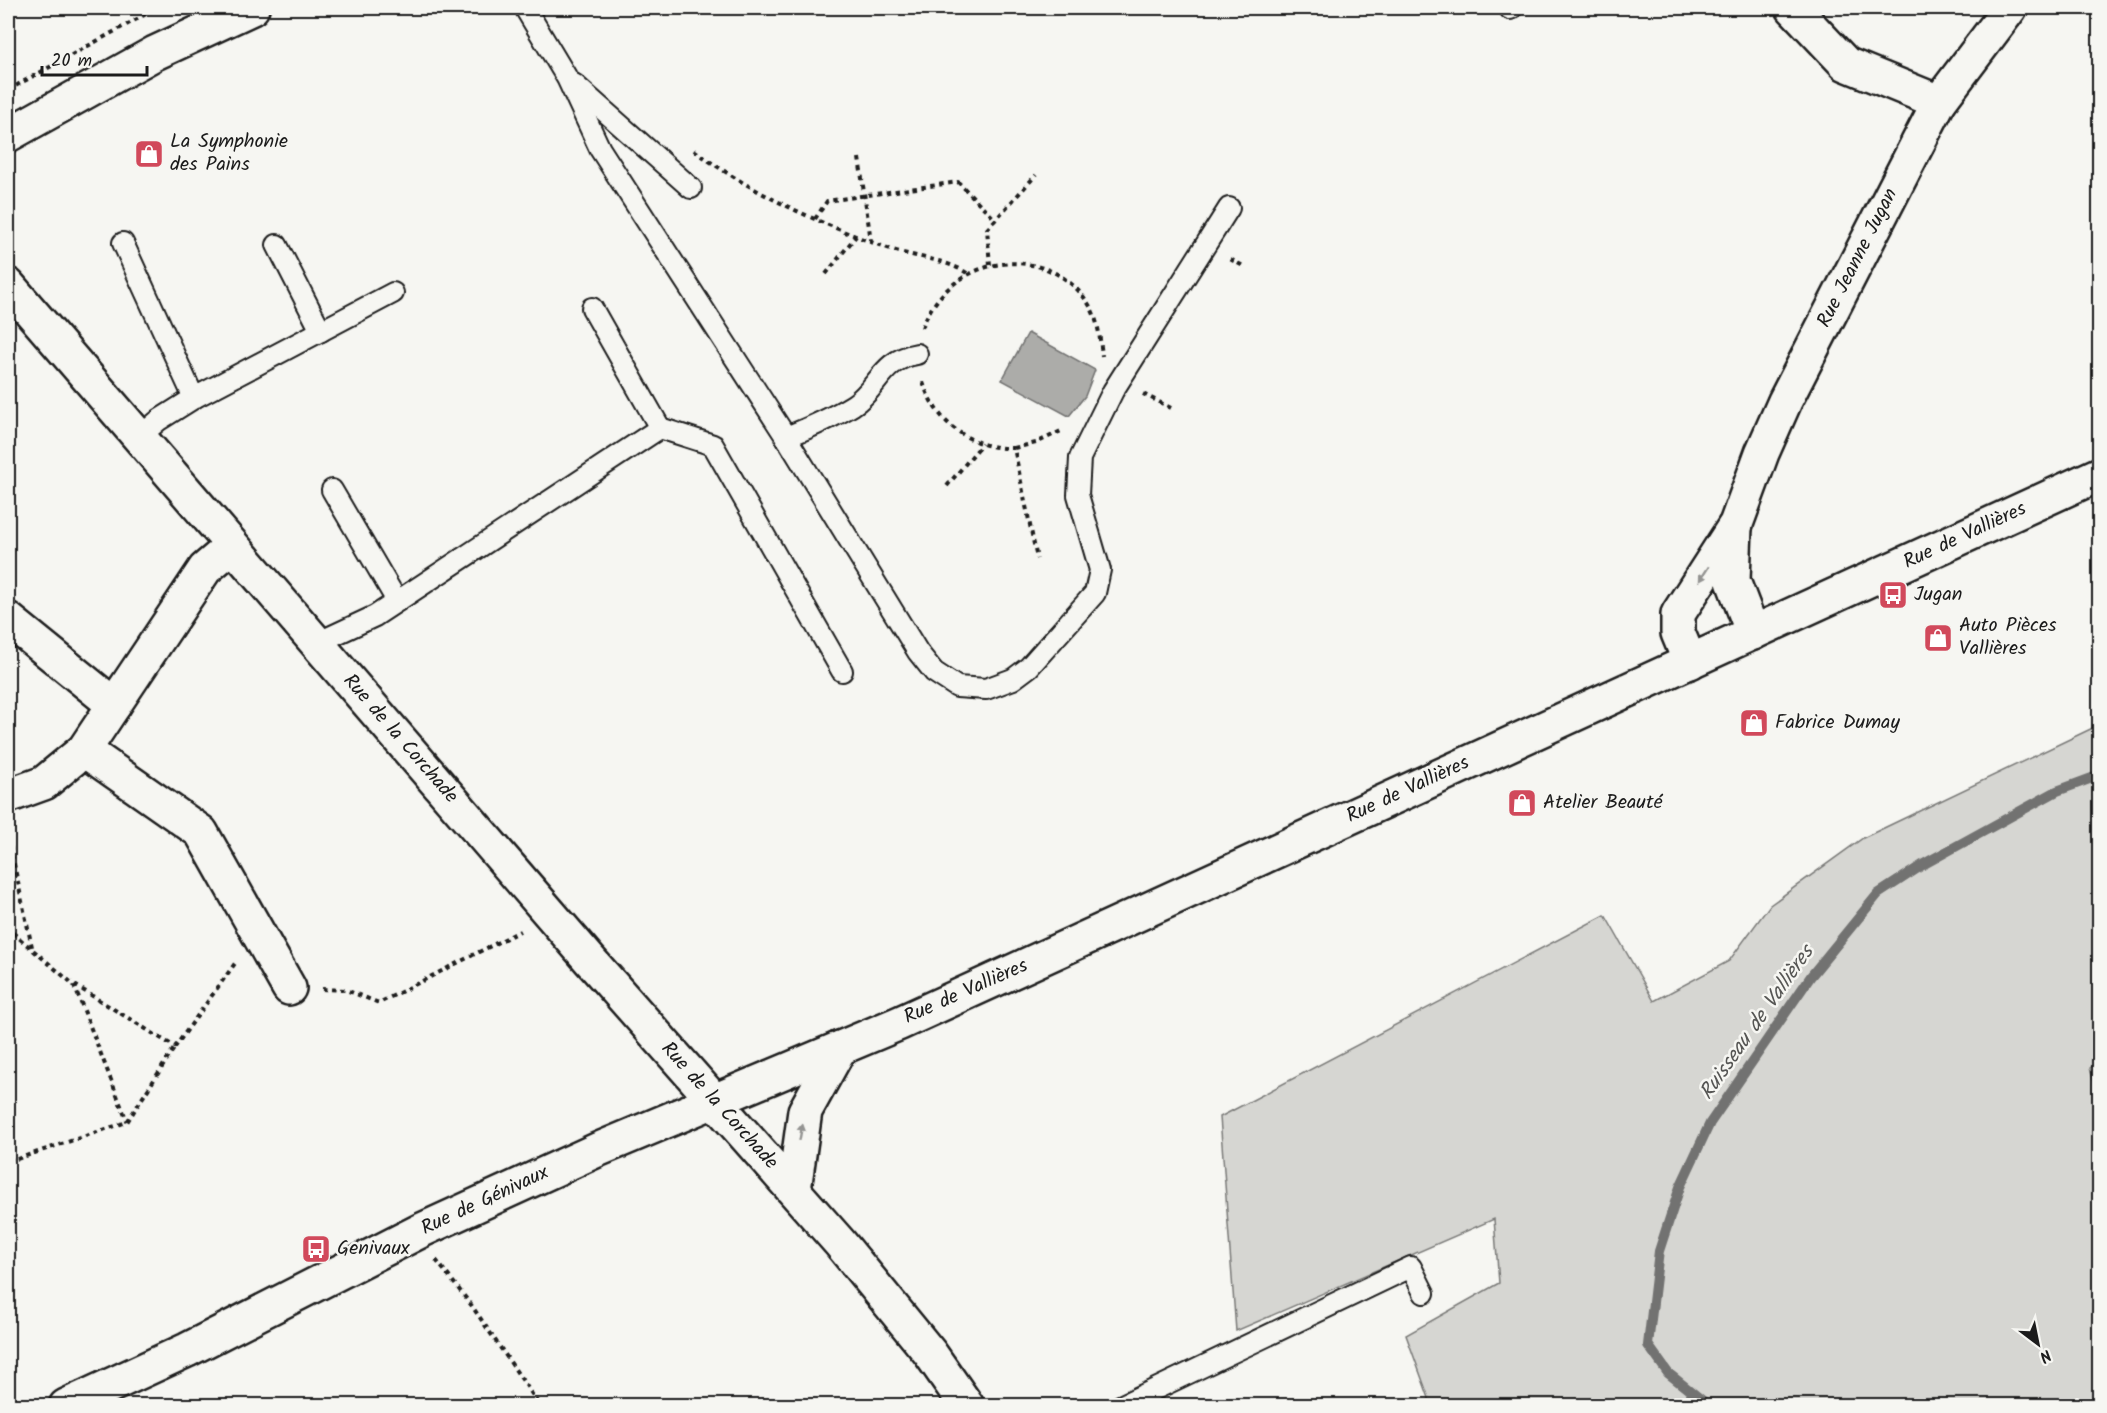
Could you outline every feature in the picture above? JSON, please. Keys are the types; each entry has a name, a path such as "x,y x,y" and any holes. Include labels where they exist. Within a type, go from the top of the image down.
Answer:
{"main road":[{"path":"8,135 154,53 252,8"},
{"path":"1793,8 1846,64 1939,102"},
{"name":"Rue Jeanne Jugan","path":"1690,662 1678,633 1678,614 1736,524 1762,453 1785,402 1887,199 1939,102 2010,8"},
{"name":"Rue de la Corchade","path":"8,285 138,438 893,1305 966,1406"},
{"name":"Rue de Vallières","path":"714,1101 840,1048 2100,474"},
{"name":"Rue Jeanne Jugan","path":"1736,524 1733,581 1753,633"},
{"path":"8,796 44,783 84,750 205,568 232,546"},
{"path":"8,619 114,705"},
{"path":"84,750 201,832 289,988"},
{"name":"Rue de la Corchade","path":"794,1190 805,1111 840,1048"},
{"name":"Rue de Génivaux","path":"66,1406 187,1350 422,1230 597,1150 714,1101"}],"lane":[{"path":"525,8 567,78 600,149 786,437 918,652 934,672 957,687 986,688 1013,679 1029,667 1095,593 1100,570 1078,495 1080,458 1113,391 1229,207"},
{"path":"567,78 691,188"},
{"path":"123,243 194,398"},
{"path":"277,245 321,331"},
{"path":"138,438 159,420 194,398 393,293"},
{"path":"592,308 660,428 714,445 842,671"},
{"path":"786,437 855,404 891,363 903,356 916,354"},
{"path":"317,643 375,616 660,428"},
{"path":"332,490 397,601"},
{"path":"1120,1406 1412,1267 1424,1293"}],"path":[{"path":"8,90 157,8"},
{"path":"692,148 718,168 768,197 815,219 856,236 956,266 968,273"},
{"path":"859,158 871,241"},
{"path":"990,265 987,229 1036,175"},
{"path":"815,219 827,201 958,182 995,219"},
{"path":"826,274 856,236"},
{"path":"1068,426 1036,443 999,449 964,436 948,425 925,390 916,354 925,321 935,304 961,277 990,265 1022,263 1062,277 1078,291 1093,314 1102,362"},
{"path":"947,486 982,444"},
{"path":"1014,448 1037,559"},
{"path":"8,837 33,947"},
{"path":"289,988 346,990 379,1003 553,914"},
{"path":"8,1159 14,1160 128,1122 176,1047 257,932"},
{"path":"8,941 13,933 33,947 73,984 176,1047"},
{"path":"73,984 128,1122"},
{"path":"422,1230 438,1264 472,1306 540,1406"}],"shaded area":[{"path":"1028,333 1095,370 1085,396 1069,416 1002,380"},
{"path":"2099,725 2100,1061 2090,1068 2100,1104 2099,1405 1428,1405 1429,1398 1406,1335 1499,1283 1494,1219 1236,1331 1220,1117 1605,915 1654,1001 1729,961 1770,905 1863,838"}],"waterway":[{"name":"Ruisseau de Vallières","path":"1709,1406 1668,1373 1648,1345 1659,1251 1680,1187 1710,1123 1811,976 1878,894 1924,864 2057,791 2100,775"}],"place":[{"name":"La Symphonie des Pains","path":"149,154"},
{"name":"Jugan","path":"1893,595"},
{"name":"Auto Pièces Vallières","path":"1938,638"},
{"name":"Fabrice Dumay","path":"1754,723"},
{"name":"Atelier Beauté","path":"1522,803"},
{"name":"Genivaux","path":"316,1249"}]}
